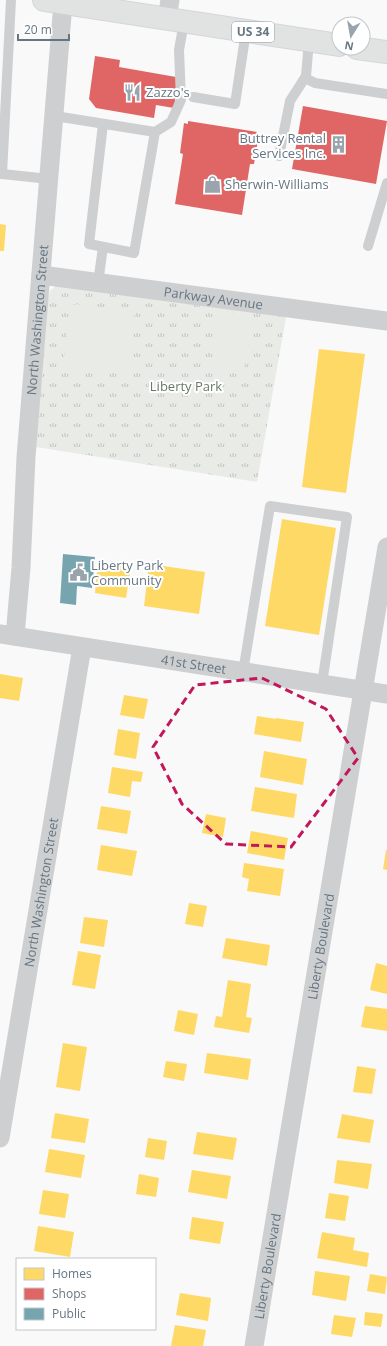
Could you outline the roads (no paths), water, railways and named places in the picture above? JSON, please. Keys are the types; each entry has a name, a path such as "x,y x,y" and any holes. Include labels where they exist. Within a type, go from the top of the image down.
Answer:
{"main road":[{"name":"US 34","path":"54,1 174,14 246,31 331,44"},
{"path":"371,50 387,52"}],"street":[{"name":"North Washington Street","path":"8,635 21,568 26,457 55,116 54,1"},
{"name":"Parkway Avenue","path":"41,275 387,321"},
{"name":"Liberty Boulevard","path":"254,1346 387,547"},
{"name":"41st Street","path":"8,635 387,694"},
{"name":"North Washington Street","path":"0,1138 82,647"}],"lane":[{"path":"12,0 1,174 49,179"},
{"path":"55,116 155,132 171,122 181,100 179,50 174,14"},
{"path":"194,97 235,104 246,31"},
{"path":"279,156 290,101 306,76 309,41"},
{"path":"306,76 307,79 315,83 387,94"},
{"path":"103,124 89,244 134,253 155,132"},
{"path":"368,246 387,183"},
{"path":"98,283 103,247"},
{"path":"243,672 270,506 347,517 322,684"}],"place":[{"name":"Zazzo's","path":"133,92"},
{"name":"Buttrey Rental Services Inc.","path":"339,145"},
{"name":"Sherwin-Williams","path":"212,184"},
{"name":"Liberty Park Community","path":"78,572"}],"park label":[{"name":"Liberty Park","path":"186,386"}]}
